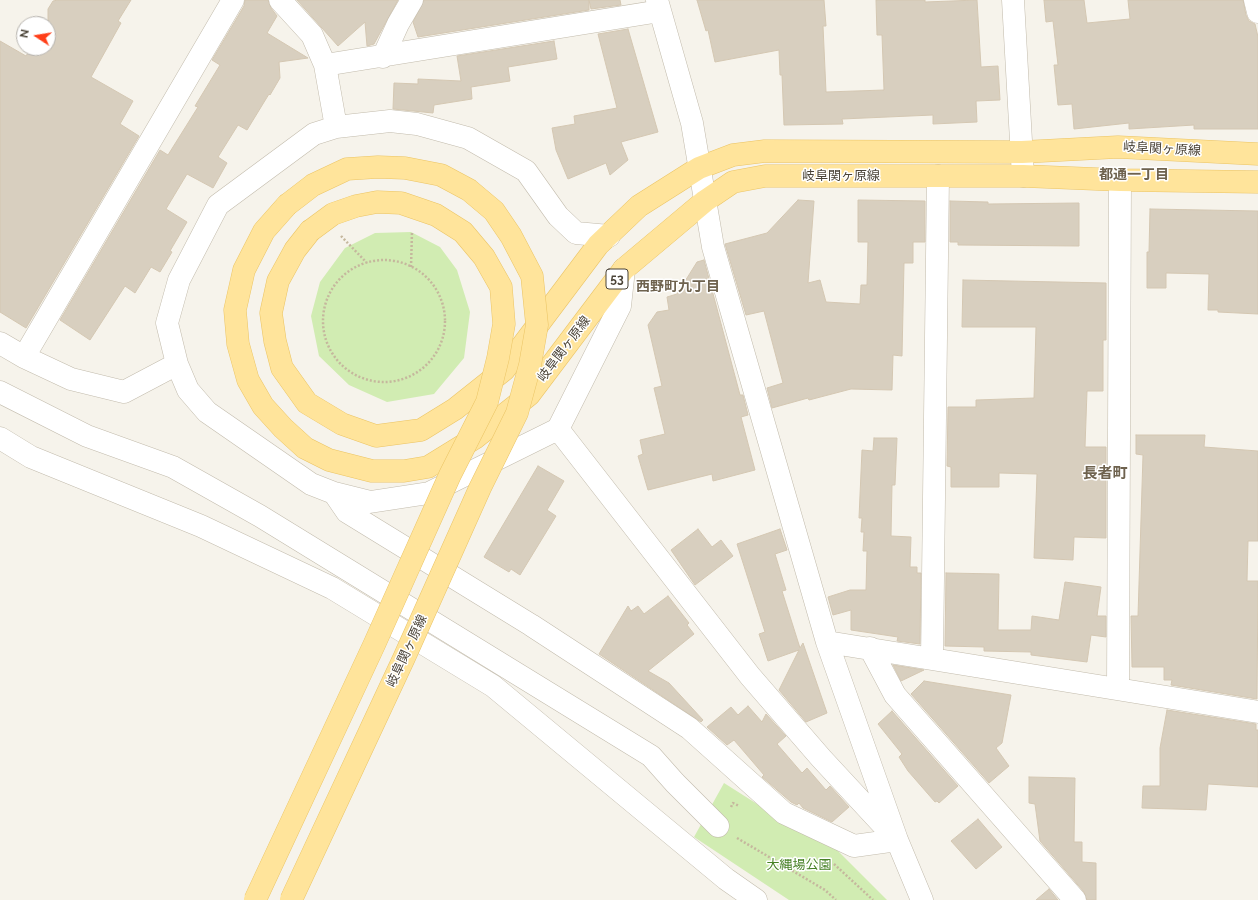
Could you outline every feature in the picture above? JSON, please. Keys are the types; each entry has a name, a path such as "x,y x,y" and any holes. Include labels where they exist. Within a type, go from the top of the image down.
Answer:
{"main road":[{"name":"岐阜関ヶ原線","path":"255,900 374,645 450,475 487,402 498,358 504,324 500,287 484,257 462,232 436,215 401,202 377,202 356,206 333,214 310,231 295,250 278,281 271,313 275,341 282,368 307,402 342,424 376,436 421,430 456,409 504,370 598,245 639,206 699,168 733,155 765,151 1022,152 1118,147 1258,154"},
{"name":"岐阜関ヶ原線","path":"291,900 410,644 480,488 517,413 530,365 537,325 532,276 511,236 494,211 469,190 441,175 405,168 378,167 347,169 313,185 287,205 264,231 244,270 235,310 238,344 248,380 263,406 283,428 305,448 329,460 372,471 404,471 428,468 481,434 529,395 624,269 705,201 733,182 765,176 1023,176 1120,180 1258,182"}],"street":[{"path":"24,357 232,0"},
{"path":"280,0 312,35 325,65 336,127"},
{"path":"383,57 398,24 412,0"},
{"path":"1013,0 1023,176"},
{"path":"1255,0 1258,12"},
{"path":"325,65 383,57 659,5 692,122 713,247 827,642 897,840 922,900"},
{"path":"609,236 576,233 558,216 526,171 468,138 417,124 390,121 336,127 314,134 218,205 179,280 167,323 178,364 188,390 207,412 311,484 334,493 370,502 428,493 558,430 620,306 624,269"},
{"path":"932,658 938,176"},
{"path":"1118,689 1120,180"},
{"path":"0,343 24,357 71,379 124,392 178,364"},
{"path":"0,392 87,436 173,467 266,520 651,756 675,783 718,826"},
{"path":"558,430 750,676 821,758 897,840"},
{"path":"0,438 31,458 201,526 332,588 493,686 726,879 756,900"},
{"path":"334,493 347,512 531,625 689,728 784,812 854,846 897,840"},
{"path":"827,642 1258,712"},
{"path":"870,648 895,695 1075,900"}],"path":[{"path":"382,260 397,262 411,266 428,279 440,296 444,317 443,338 434,357 419,372 399,381 378,383 358,377 341,365 329,348 323,328 325,306 334,287 348,272 367,263 382,260"},
{"path":"718,826 825,890 836,900"}],"green space":[{"path":"411,232 440,247 457,270 470,312 464,358 434,394 387,402 349,385 319,356 311,316 320,282 345,248 375,233"},
{"name":"大縄場公園","path":"724,783 765,809 828,841 887,900 789,900 694,837"}],"building":[{"path":"131,0 118,21 121,23 91,77 133,101 120,124 139,136 26,328 0,312 0,41 16,50 16,56 56,56 56,16 48,16 48,9 53,1"},
{"path":"245,0 268,0 271,8 277,16 267,33 308,58 279,62 280,78 270,95 269,94 247,130 238,125 218,157 227,163 213,188 187,174 166,209 187,222 170,251 172,252 160,272 151,267 135,293 125,286 90,340 60,320 160,150 168,155 198,107 195,106 220,65 212,60 244,6"},
{"path":"297,0 398,0 374,44 367,46 365,22 338,46"},
{"path":"424,0 589,0 589,10 418,37 413,22"},
{"path":"589,0 620,0 621,5 591,9"},
{"path":"697,0 824,0 826,26 823,26 826,92 884,90 882,35 877,35 876,0 925,0 925,2 977,0 981,67 998,66 1000,100 976,101 977,122 933,124 933,115 842,119 843,124 784,125 782,75 780,75 779,50 715,62 708,30 706,31"},
{"path":"1044,0 1084,0 1087,23 1130,19 1128,0 1243,0 1246,15 1249,21 1255,24 1258,37 1258,129 1194,129 1194,125 1129,129 1129,123 1074,129 1072,104 1058,105 1054,65 1058,65 1053,21 1046,22"},
{"path":"628,29 658,132 621,142 628,160 610,175 606,163 568,179 556,150 552,128 575,124 574,116 617,108 598,34"},
{"path":"554,41 557,59 508,67 510,81 471,87 472,99 434,105 433,113 393,109 394,83 418,84 418,79 461,81 457,56"},
{"path":"798,200 814,201 808,283 820,280 826,302 860,304 861,285 867,285 868,242 858,242 858,200 925,201 925,242 913,242 913,263 904,263 902,356 893,355 892,390 851,389 809,400 808,398 772,408 767,388 783,383 764,311 746,315 725,244 767,233"},
{"path":"950,201 988,202 988,204 1079,203 1079,246 958,245 958,242 950,242"},
{"path":"1150,209 1258,211 1258,314 1208,310 1209,274 1166,273 1166,288 1147,288 1147,252 1149,252"},
{"path":"704,260 740,395 743,395 748,415 741,417 755,470 713,481 712,474 648,490 638,456 643,454 640,440 665,434 654,388 662,386 648,325 657,312 669,310 667,297 677,294 697,262"},
{"path":"963,280 1106,283 1106,340 1103,340 1103,391 1087,391 1085,447 1106,447 1106,538 1074,537 1073,560 1034,558 1037,474 999,473 999,487 951,487 951,467 947,466 948,407 976,407 976,400 1034,398 1036,327 962,327"},
{"path":"1136,435 1205,435 1204,447 1258,451 1258,541 1248,541 1247,581 1258,581 1257,699 1171,685 1172,680 1164,680 1164,667 1132,667 1131,616 1138,616 1143,455 1136,454"},
{"path":"874,438 897,438 895,485 892,485 891,536 911,537 910,567 917,567 917,573 921,573 920,644 897,641 898,637 851,630 851,610 833,615 828,597 850,590 866,590 867,551 863,551 864,532 861,532 862,518 859,518 862,450 873,451"},
{"path":"538,466 564,481 547,510 556,516 520,575 511,569 509,572 484,557"},
{"path":"698,529 712,547 721,540 733,556 695,585 671,550"},
{"path":"780,529 787,550 775,554 786,590 782,591 800,648 803,643 827,713 806,722 779,690 799,650 768,661 759,634 765,632 737,544"},
{"path":"946,573 999,574 998,630 1031,630 1032,616 1059,620 1065,582 1101,587 1097,616 1106,616 1106,637 1091,635 1087,662 1031,655 1031,652 984,651 984,647 945,646"},
{"path":"668,596 689,623 687,625 694,634 648,671 669,683 703,720 701,722 599,654 628,606 631,611 638,606 644,614"},
{"path":"893,665 924,670 901,681"},
{"path":"924,681 1011,695 1002,743 996,748 1009,766 989,783 911,694"},
{"path":"748,706 762,722 766,714 786,736 777,744 802,773 807,768 826,790 830,786 849,807 832,822 803,808 799,803 797,805 791,802 762,777 764,775 734,740 727,745 707,727 731,707 738,715"},
{"path":"1167,710 1256,724 1256,730 1258,730 1258,787 1208,784 1206,810 1142,808 1143,786 1160,786 1160,748"},
{"path":"892,711 958,786 939,803 937,801 935,802 908,771 899,757 902,754 878,724"},
{"path":"1029,777 1075,778 1074,842 1082,842 1082,862 1096,863 1096,900 1087,900 1084,892 1040,841 1035,804 1029,803"},
{"path":"978,819 1002,847 976,869 951,841"},
{"path":"1049,889 1058,900 1036,900"}],"district":[{"name":"都通一丁目","path":"1134,175"},
{"name":"西野町九丁目","path":"678,287"},
{"name":"長者町","path":"1105,473"}]}
